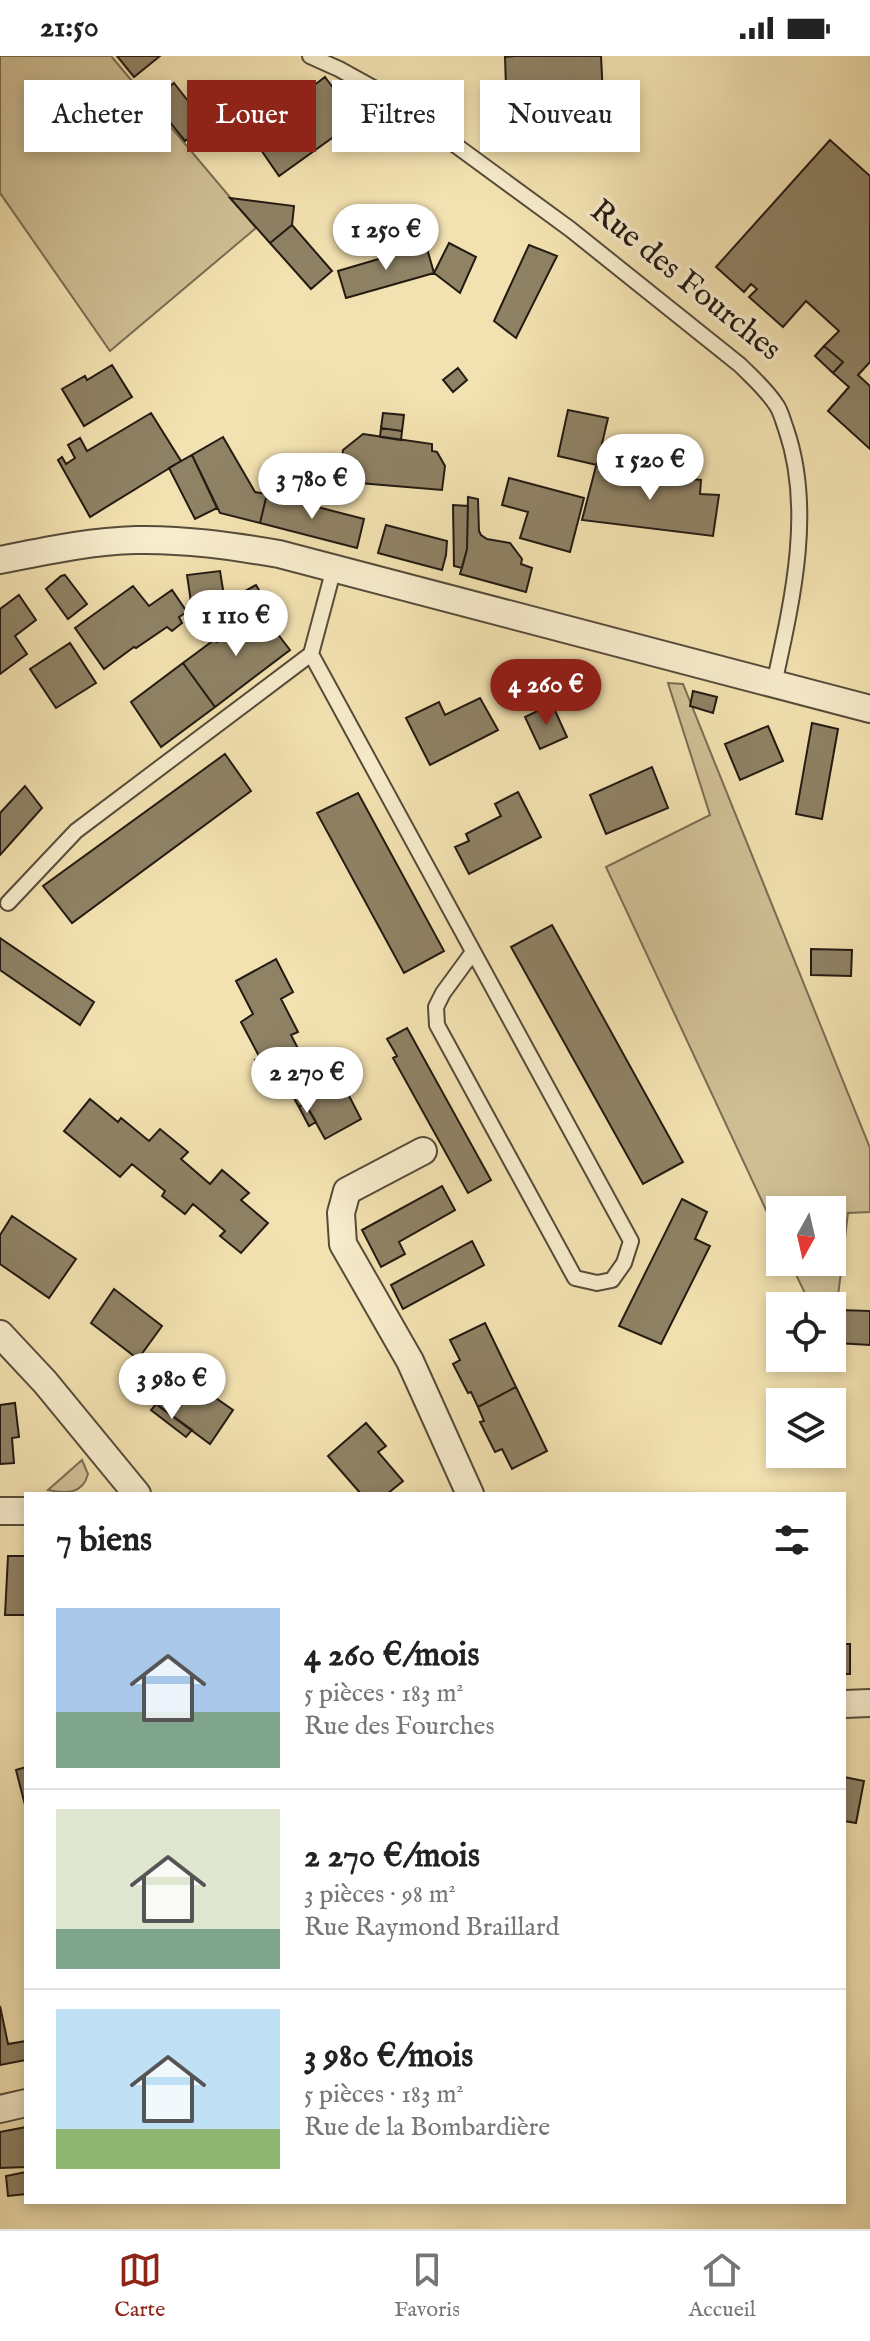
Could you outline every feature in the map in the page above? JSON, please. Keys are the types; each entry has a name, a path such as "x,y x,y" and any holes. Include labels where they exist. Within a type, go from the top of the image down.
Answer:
{"street":[{"path":"0,560 62,548 135,540 223,545 279,554 870,709"},
{"path":"423,1151 347,1191 341,1213 343,1244 410,1361 469,1492"},
{"path":"0,1334 36,1372 135,1492"},
{"path":"0,1511 24,1511"},
{"path":"846,1704 870,1703"},
{"path":"0,2109 24,2103"}],"lane":[{"name":"Rue des Fourches","path":"310,56 386,95 570,229 740,365 779,408 791,442 797,475 799,523 795,576 774,684"},
{"path":"8,903 76,831 311,654 334,568"},
{"path":"311,654 631,1241 624,1263 612,1280 597,1283 575,1278 437,1025 436,1007 473,952"}],"shaded area":[{"path":"0,56 111,56 131,80 24,80 24,152 171,152 171,127 187,146 187,152 192,152 256,228 110,351 0,193"},
{"path":"668,683 683,684 870,1148 870,1212 848,1213 846,1230 846,1196 766,1196 766,1210 606,867 710,815"},
{"path":"797,1276 840,1276 839,1292 804,1292"},
{"path":"82,1460 88,1474 82,1486 67,1492 48,1490"}],"building":[{"path":"117,56 160,56 134,77"},
{"path":"601,56 602,80 506,80 505,57"},
{"path":"325,77 332,86 332,138 316,149 316,84"},
{"path":"174,83 187,100 185,141 171,124 171,85"},
{"path":"830,140 870,176 870,362 858,375 870,386 870,449 828,411 849,387 833,373 843,362 824,346 839,331 806,301 783,327 749,297 757,289 751,284 744,292 716,267"},
{"path":"262,152 312,152 279,176"},
{"path":"230,198 294,206 292,225 270,243"},
{"path":"292,225 332,271 311,289 270,243"},
{"path":"449,243 476,257 460,293 434,273"},
{"path":"426,245 434,273 346,298 338,271"},
{"path":"529,245 557,256 516,338 494,321"},
{"path":"824,346 843,362 833,373 815,356"},
{"path":"112,365 132,397 84,426 62,389 85,376 87,380"},
{"path":"458,368 467,380 453,392 443,380"},
{"path":"568,410 608,418 597,465 558,456"},
{"path":"151,413 181,461 90,517 58,460 62,457 66,464 75,458 68,445 80,438 87,451"},
{"path":"383,413 404,415 402,431 381,428"},
{"path":"381,428 402,431 401,440 380,437"},
{"path":"363,434 432,444 432,451 437,452 445,466 442,490 359,483 358,479 340,477 343,450"},
{"path":"223,437 255,492 267,494 260,523 220,513 192,455"},
{"path":"192,455 217,508 195,519 169,468"},
{"path":"596,466 701,480 700,494 719,495 713,536 582,520"},
{"path":"509,478 584,498 570,552 520,538 528,512 502,505"},
{"path":"267,494 364,519 357,548 260,523"},
{"path":"468,497 478,499 481,535 510,543 522,559 521,564 532,568 526,592 460,574 467,549"},
{"path":"453,505 468,506 467,549 462,568 454,566"},
{"path":"386,525 447,541 442,570 378,553"},
{"path":"220,571 224,596 191,602 187,575"},
{"path":"65,575 87,604 68,619 46,589"},
{"path":"256,585 266,602 239,616 229,600"},
{"path":"133,586 149,606 172,590 187,612 179,617 182,623 172,631 167,627 104,669 75,628"},
{"path":"19,595 36,620 15,636 27,654 0,674 0,609"},
{"path":"260,611 290,650 215,707 183,663"},
{"path":"70,643 96,683 56,708 30,669"},
{"path":"183,663 215,707 161,747 131,702"},
{"path":"693,691 717,697 713,713 690,706"},
{"path":"480,698 498,730 430,765 406,718 439,702 445,715"},
{"path":"552,704 567,737 540,749 525,717"},
{"path":"812,723 838,729 822,819 796,814"},
{"path":"768,726 783,761 740,780 725,744"},
{"path":"225,754 251,791 72,923 43,886"},
{"path":"652,767 668,808 606,834 590,795"},
{"path":"25,786 42,808 0,855 0,813"},
{"path":"518,792 541,837 469,874 455,847 469,841 466,834 501,816 495,804"},
{"path":"358,793 444,951 404,973 317,813"},
{"path":"552,925 683,1162 643,1184 511,947"},
{"path":"0,938 94,1002 80,1025 0,970"},
{"path":"811,949 852,950 851,976 811,975"},
{"path":"276,959 293,992 281,999 298,1032 291,1035 308,1068 321,1060 338,1092 345,1088 361,1119 325,1139 305,1103 299,1107 284,1081 271,1089 255,1060 260,1058 241,1022 253,1014 236,981"},
{"path":"407,1028 491,1180 468,1193 393,1058 397,1056 387,1039"},
{"path":"90,1099 118,1122 121,1118 149,1141 160,1129 188,1152 181,1159 210,1184 222,1170 249,1193 241,1200 268,1223 241,1253 220,1236 225,1231 193,1204 185,1214 162,1196 165,1191 132,1164 120,1177 64,1131"},
{"path":"305,1103 316,1122 309,1126 299,1107"},
{"path":"442,1186 455,1210 399,1242 405,1254 381,1267 362,1230"},
{"path":"682,1199 707,1212 695,1239 710,1246 661,1344 619,1326"},
{"path":"12,1216 76,1259 49,1298 0,1264 0,1235"},
{"path":"472,1241 484,1265 403,1309 391,1285"},
{"path":"114,1289 162,1326 138,1359 91,1323"},
{"path":"846,1310 870,1311 870,1345 846,1344"},
{"path":"485,1323 516,1387 478,1407 453,1364 460,1360 450,1340"},
{"path":"177,1371 233,1410 210,1444 156,1404"},
{"path":"516,1387 547,1451 512,1469 502,1449 495,1452 480,1422 484,1421 478,1407"},
{"path":"15,1403 19,1437 12,1438 14,1463 0,1464 0,1405"},
{"path":"156,1404 192,1430 186,1437 151,1410"},
{"path":"366,1423 386,1446 378,1452 403,1481 389,1492 359,1492 328,1456"},
{"path":"8,1556 24,1556 24,1615 5,1615"},
{"path":"846,1644 850,1644 850,1674 846,1674"},
{"path":"24,1768 24,1801 16,1770"},
{"path":"846,1777 864,1781 856,1823 846,1821"},
{"path":"0,2006 8,2044 24,2041 24,2060 0,2065"},
{"path":"24,2127 24,2167 0,2168 0,2132"},
{"path":"24,2172 24,2194 8,2196 6,2176"}]}
